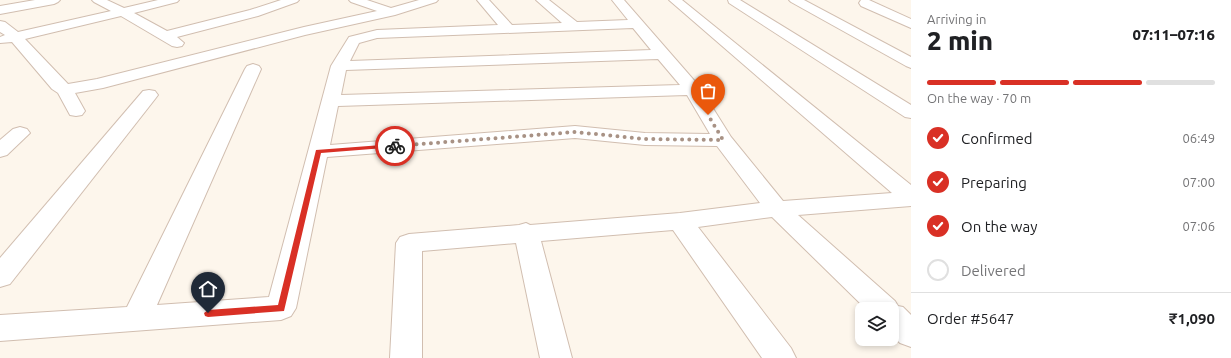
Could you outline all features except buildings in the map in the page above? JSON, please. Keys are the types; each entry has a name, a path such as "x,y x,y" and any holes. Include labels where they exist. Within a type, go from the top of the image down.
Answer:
{"street":[{"path":"0,10 49,0"},
{"path":"98,0 123,12 200,57"},
{"path":"0,40 173,0"},
{"path":"165,36 293,0"},
{"path":"356,0 391,12"},
{"path":"65,90 97,84 304,30 391,12 432,0"},
{"path":"483,0 508,29"},
{"path":"542,0 575,27"},
{"path":"618,0 693,90 723,140 777,209 877,302"},
{"path":"675,0 911,198"},
{"path":"795,0 911,63"},
{"path":"733,1 911,113"},
{"path":"865,3 911,24"},
{"path":"254,12 304,30"},
{"path":"0,328 281,308 339,66 354,40 360,37 377,34 637,24"},
{"path":"0,25 15,37 58,85 65,90 76,111"},
{"path":"339,66 663,54"},
{"path":"136,318 253,69"},
{"path":"330,101 693,90"},
{"path":"0,276 149,95"},
{"path":"318,152 575,132 645,139 723,140"},
{"path":"0,151 20,134"},
{"path":"406,358 409,243 526,232 680,221 777,209 911,198"},
{"path":"680,221 780,358"},
{"path":"526,232 556,358"},
{"path":"899,323 911,334"}],"way so far":[{"path":"395,146 575,132 645,139 723,140 708,115"}],"route":[{"path":"208,313 281,308 318,152 395,146"}]}
